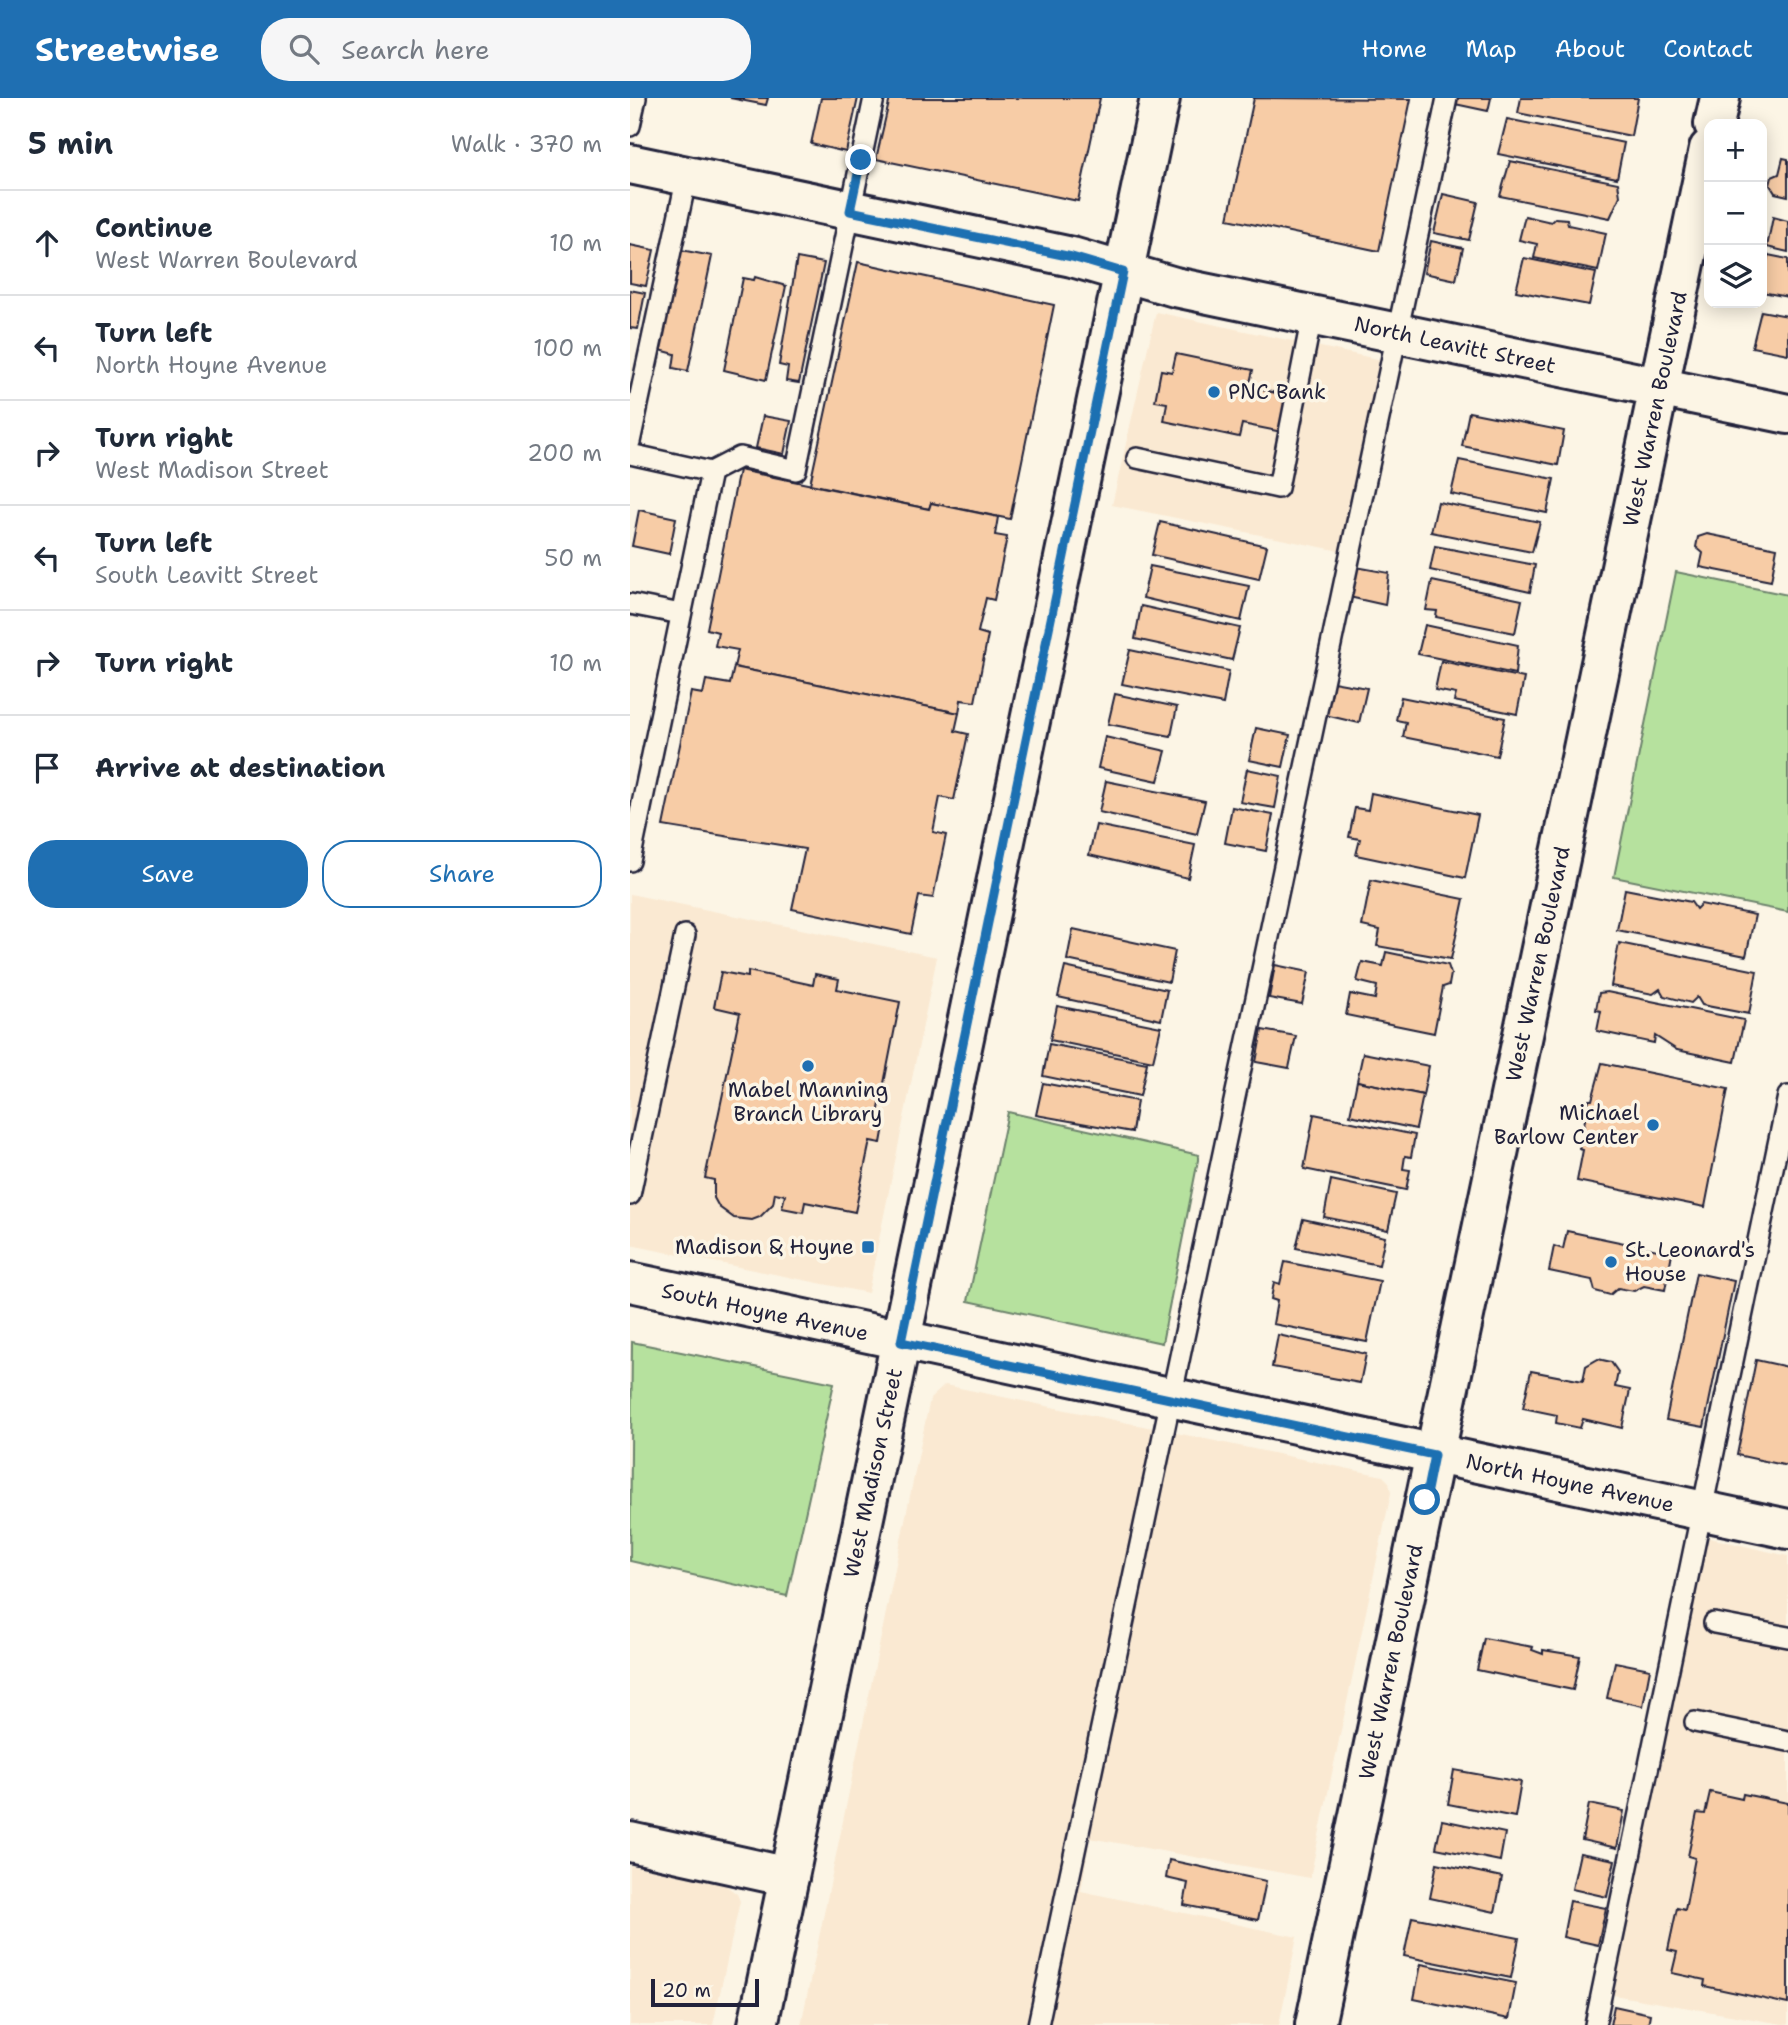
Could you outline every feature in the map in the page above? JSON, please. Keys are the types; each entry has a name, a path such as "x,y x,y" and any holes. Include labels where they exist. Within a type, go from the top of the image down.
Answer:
{"street":[{"name":"West Madison Street","path":"758,2025 1160,98"},
{"path":"1715,119 1720,98"},
{"name":"North Leavitt Street","path":"630,164 1072,257 1175,288 1788,414"},
{"name":"West Warren Boulevard","path":"1315,2025 1704,173"},
{"name":"South Hoyne Avenue","path":"630,1282 901,1342"},
{"name":"North Hoyne Avenue","path":"901,1342 1788,1529"},
{"path":"630,1842 789,1877"}],"lane":[{"path":"630,126 636,98"},
{"path":"630,454 711,472 740,457 796,470 874,98"},
{"path":"1038,2025 1447,98"},
{"path":"630,442 687,176"},
{"path":"1137,458 1278,488 1312,316"},
{"path":"630,861 711,472"},
{"path":"630,604 681,614"},
{"path":"630,1195 685,935"},
{"path":"1595,2025 1788,1096"},
{"path":"1714,1623 1788,1637"},
{"path":"1695,1722 1788,1741"}],"shaded area":[{"path":"1156,312 1391,362 1350,553 1112,505"},
{"path":"630,894 937,957 868,1293 630,1245"},
{"path":"945,1385 1383,1476 1389,1482 1391,1493 1310,1878 1090,1838 1081,1891 1297,1937 1279,2025 801,2025 930,1399"},
{"path":"1697,1535 1788,1556 1788,2025 1602,1993"},
{"path":"630,1865 725,1885 737,1894 740,1901 713,2025 630,2025"}],"green space":[{"path":"1676,572 1788,595 1788,912 1614,877"},
{"path":"1008,1112 1199,1155 1162,1343 968,1301"},
{"path":"632,1342 834,1383 787,1596 630,1561"}],"building":[{"path":"730,98 768,98 766,105"},
{"path":"821,98 858,98 846,152 811,144"},
{"path":"890,98 1100,98 1078,201 876,159"},
{"path":"1254,98 1411,99 1379,251 1228,219"},
{"path":"1457,98 1491,98 1488,111 1455,104"},
{"path":"1521,98 1638,98 1631,136 1518,113"},
{"path":"1507,119 1624,143 1617,178 1498,154"},
{"path":"1783,158 1788,159 1788,196 1775,193 1770,185 1772,177 1779,174"},
{"path":"1510,161 1618,183 1620,196 1610,218 1500,196"},
{"path":"1443,194 1478,202 1469,240 1434,233"},
{"path":"1525,216 1551,222 1555,218 1567,219 1568,225 1606,233 1598,271 1534,258 1537,244 1519,240"},
{"path":"1773,217 1788,221 1788,252 1767,247"},
{"path":"1431,241 1463,248 1456,280 1424,273"},
{"path":"630,245 654,250 646,286 630,283"},
{"path":"681,250 712,256 688,371 673,368 675,354 660,350"},
{"path":"1768,255 1788,259 1788,297 1767,293"},
{"path":"797,258 824,263 799,383 786,381 788,367 779,365"},
{"path":"1524,258 1596,273 1589,305 1516,291"},
{"path":"858,262 1054,305 1010,519 931,503 929,509 810,484"},
{"path":"755,277 786,286 766,380 724,370 743,278 754,280"},
{"path":"630,290 645,293 638,329 630,328"},
{"path":"1761,311 1788,316 1788,354 1752,347"},
{"name":"PNC Bank","path":"1176,354 1253,370 1249,387 1294,397 1287,433 1242,424 1239,437 1164,421 1167,403 1155,401 1161,370 1172,372"},
{"path":"1469,412 1564,431 1558,465 1462,446"},
{"path":"763,416 791,421 784,454 756,448"},
{"path":"1459,460 1554,479 1547,513 1451,494"},
{"path":"739,470 929,509 931,503 998,517 995,535 1007,537 994,600 986,598 978,632 988,635 975,702 961,700 959,713 734,667 738,650 715,646 718,632 707,629"},
{"path":"1438,502 1540,522 1532,552 1431,532"},
{"path":"639,510 676,518 669,554 632,546"},
{"path":"1160,522 1267,546 1259,579 1152,555"},
{"path":"1707,534 1777,548 1771,581 1700,567 1703,553 1696,547 1698,537"},
{"path":"1435,546 1535,565 1530,592 1430,570"},
{"path":"1150,566 1249,586 1241,621 1143,598"},
{"path":"1356,567 1389,573 1385,605 1349,597"},
{"path":"1432,581 1522,600 1515,633 1436,617 1437,611 1426,610"},
{"path":"1141,606 1240,628 1232,660 1135,639"},
{"path":"1425,625 1518,645 1515,674 1418,654"},
{"path":"1130,650 1229,671 1223,704 1122,684"},
{"path":"1441,661 1524,678 1517,714 1454,701 1456,694 1435,690"},
{"path":"734,667 959,713 955,731 968,734 954,800 940,797 933,832 946,835 933,898 919,896 911,934 792,909 805,849 663,826 691,692 703,694 706,680 730,684"},
{"path":"1333,682 1367,688 1359,723 1325,715"},
{"path":"1115,694 1177,707 1171,736 1108,724"},
{"path":"1401,697 1505,718 1497,756 1403,737 1406,722 1396,720"},
{"path":"1256,728 1290,735 1283,767 1249,760"},
{"path":"1105,737 1166,751 1158,781 1098,768"},
{"path":"1247,769 1281,776 1275,808 1240,802"},
{"path":"1106,781 1205,801 1197,834 1099,812"},
{"path":"1371,793 1478,815 1465,878 1356,855 1360,839 1349,837 1355,808 1368,810"},
{"path":"1232,807 1273,815 1266,851 1225,843"},
{"path":"1096,825 1195,845 1188,878 1089,855"},
{"path":"1371,880 1464,899 1451,959 1377,946 1380,930 1362,926"},
{"path":"1625,889 1691,902 1696,909 1701,904 1755,915 1746,956 1617,930"},
{"path":"1073,929 1175,951 1169,982 1067,960"},
{"path":"1619,943 1757,971 1749,1014 1702,1005 1697,997 1691,1003 1664,996 1660,989 1653,994 1611,986"},
{"path":"1386,952 1448,965 1451,974 1449,985 1443,987 1434,1033 1346,1015 1350,994 1375,999 1377,986 1357,981 1362,962 1383,966"},
{"path":"1275,965 1309,972 1302,1004 1269,998"},
{"path":"1065,967 1167,990 1161,1020 1058,997"},
{"name":"Mabel Manning Branch Library","path":"748,971 813,985 815,974 839,979 837,989 900,1002 877,1119 885,1121 881,1143 870,1141 855,1212 805,1202 803,1212 782,1208 785,1195 775,1193 773,1204 760,1217 752,1220 734,1218 719,1207 714,1198 714,1180 705,1178 740,1013 714,1007 721,972 748,977"},
{"path":"1607,992 1744,1020 1735,1062 1677,1050 1655,1036 1654,1043 1597,1031 1601,1011 1596,1010 1599,993"},
{"path":"1057,1006 1161,1027 1153,1061 1050,1040"},
{"path":"1262,1030 1296,1036 1289,1068 1256,1062"},
{"path":"1049,1044 1147,1063 1140,1096 1043,1076"},
{"path":"1363,1053 1429,1066 1423,1095 1357,1081"},
{"name":"Michael Barlow Center","path":"1602,1063 1728,1089 1705,1207 1577,1181 1583,1150 1579,1149 1589,1100 1592,1100"},
{"path":"1357,1081 1423,1095 1416,1129 1350,1115"},
{"path":"1043,1083 1137,1101 1132,1132 1036,1115"},
{"path":"1314,1114 1415,1135 1411,1157 1405,1156 1403,1169 1410,1170 1406,1190 1304,1169"},
{"path":"1331,1180 1396,1194 1388,1230 1324,1217"},
{"path":"1303,1219 1385,1237 1379,1265 1296,1248"},
{"name":"St. Leonard's House","path":"1567,1231 1672,1253 1665,1290 1644,1286 1634,1291 1618,1288 1610,1295 1595,1291 1592,1280 1549,1271 1554,1246 1563,1249"},
{"path":"1285,1262 1380,1281 1367,1342 1273,1324 1277,1301 1271,1299 1274,1282 1280,1284"},
{"path":"1696,1273 1734,1281 1704,1427 1666,1420"},
{"path":"1278,1335 1366,1354 1360,1383 1272,1367"},
{"path":"1598,1359 1611,1362 1618,1372 1615,1387 1630,1390 1622,1428 1583,1419 1580,1428 1556,1423 1557,1415 1523,1408 1531,1371 1583,1381 1586,1366"},
{"path":"1756,1360 1788,1367 1788,1466 1737,1455"},
{"path":"1484,1638 1533,1647 1532,1650 1543,1654 1543,1650 1580,1656 1573,1690 1477,1670"},
{"path":"1615,1662 1650,1669 1643,1706 1607,1698"},
{"path":"1454,1770 1521,1782 1515,1817 1448,1804"},
{"path":"1710,1792 1742,1799 1743,1794 1788,1803 1788,2004 1704,1986 1705,1980 1672,1973 1677,1952 1668,1950 1677,1908 1685,1910 1695,1858 1688,1856 1697,1813 1705,1814"},
{"path":"1589,1804 1624,1811 1617,1848 1582,1840"},
{"path":"1442,1820 1505,1833 1500,1861 1436,1848"},
{"path":"1580,1853 1615,1860 1607,1897 1572,1889"},
{"path":"1169,1860 1266,1881 1258,1920 1184,1905 1188,1883 1166,1878"},
{"path":"1437,1863 1502,1877 1495,1912 1430,1898"},
{"path":"1570,1901 1606,1908 1598,1945 1563,1937"},
{"path":"1412,1917 1519,1938 1511,1978 1404,1956"},
{"path":"1421,1964 1516,1983 1509,2019 1414,1999"},
{"path":"1614,2006 1650,2014 1648,2025 1610,2025"}],"place":[{"name":"PNC Bank","path":"1214,392"},
{"name":"Mabel Manning Branch Library","path":"808,1066"},
{"name":"Michael Barlow Center","path":"1653,1125"},
{"name":"Madison & Hoyne","path":"868,1247"},
{"name":"St. Leonard's House","path":"1611,1262"}],"route":[{"path":"861,160 850,211 1072,257 1123,272 901,1342 1434,1455 1425,1500"}]}
